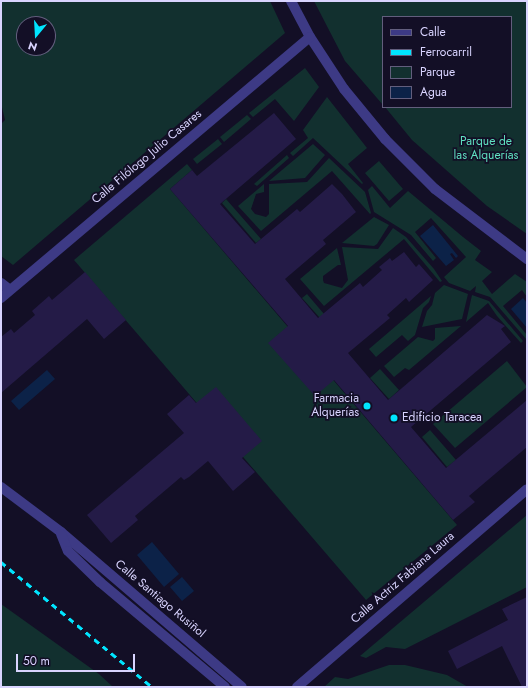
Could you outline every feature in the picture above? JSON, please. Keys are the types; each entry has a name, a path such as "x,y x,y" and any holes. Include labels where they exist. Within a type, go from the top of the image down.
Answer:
{"street":[{"path":"292,1 310,37 344,89 385,139 435,189 527,259"},
{"name":"Calle Filólogo Julio Casares","path":"1,298 310,37"},
{"path":"1,283 10,290"},
{"name":"Calle Santiago Rusiñol","path":"1,487 61,532 242,687"},
{"name":"Calle Actriz Fabiana Laura","path":"296,687 527,489"},
{"path":"61,532 68,551 100,582 225,687"}],"green space":[{"path":"1,1 270,1 285,33 13,265 1,256 1,124 5,120 1,103"},
{"name":"Parque de las Alquerías","path":"314,1 527,1 527,234 487,206 412,140 386,108 512,108 512,16 382,16 382,104 345,61"},
{"path":"305,68 319,87 294,121 275,99 253,117 249,113"},
{"path":"327,97 367,148 348,164 363,183 362,184 313,138 293,156 290,153 308,138 303,130"},
{"path":"247,115 251,119 224,142 220,137"},
{"path":"218,139 222,144 197,164 193,159"},
{"path":"313,144 325,155 305,178 269,181"},
{"path":"287,155 289,158 257,186 254,184"},
{"path":"329,158 365,192 370,214 332,171 261,231 238,206 264,184 264,192 256,194 251,209 255,214 266,217 269,214 269,184 307,182"},
{"path":"379,161 403,189 389,201 365,173"},
{"path":"187,164 192,170 170,189 457,525 366,600 74,260"},
{"path":"372,186 390,208 408,191 481,251 475,260 492,272 482,281 492,294 515,274 527,282 527,297 522,290 503,306 527,335 527,340 490,297 475,292 476,286 470,291 449,283 444,277 466,257 431,218 415,232 436,258 433,261 411,235 374,212 368,190"},
{"path":"226,199 261,239 256,243 222,203"},
{"path":"374,217 389,225 377,244 374,246 342,243"},
{"path":"393,228 406,237 434,269 442,281 440,282 404,239 324,306 300,279 337,248 341,265 338,265 323,276 323,280 324,283 342,288 348,280 342,247 378,249"},
{"path":"444,285 468,294 462,319 422,327 427,311 432,305 435,293"},
{"path":"307,294 324,314 320,318 302,298"},
{"path":"472,295 489,301 523,341 521,343 497,316 488,303 466,322"},
{"path":"431,296 429,302 423,308 415,335 408,341 402,335 376,357 369,349"},
{"path":"461,326 409,370 405,368 394,377 384,366 418,337 433,341 435,339 435,328"},
{"path":"507,361 527,387 455,448 433,424"},
{"path":"380,369 399,390 389,399 370,378"},
{"path":"430,430 456,460 447,467 422,437"},
{"path":"527,515 527,587 405,649 386,647 366,658 360,656"},
{"path":"1,604 99,674 113,687 1,687"},
{"path":"389,665 405,665 447,675 468,687 324,687 335,677 348,679"}],"water":[{"path":"433,225 458,256 456,258 452,253 450,254 454,260 446,266 420,236"},
{"path":"523,298 527,303 527,328 511,309"},
{"path":"47,370 55,379 19,410 11,401"},
{"path":"152,542 179,574 164,587 137,555"},
{"path":"182,577 194,591 182,601 170,587"}],"building":[{"path":"274,113 296,139 220,204 255,244 297,209 300,212 332,184 342,194 356,212 323,240 326,244 285,279 318,318 360,283 363,287 382,270 379,267 390,258 392,261 404,252 416,267 419,264 433,280 409,302 406,298 387,315 390,318 348,353 388,400 487,315 505,326 501,329 511,342 411,427 446,468 527,400 527,447 469,496 475,502 453,520 334,380 315,396 268,343 288,326 170,189 192,170 197,176"},
{"path":"85,272 126,320 104,339 87,319 1,393 1,337 11,329 14,333 35,315 32,311 49,296 52,300"},
{"path":"216,387 262,441 242,458 255,472 233,491 208,461 184,480 181,477 135,516 138,520 111,543 87,515 184,433 167,414 189,395 196,403"},
{"path":"527,597 527,687 522,687 502,646 457,669 448,651 508,620 502,609"}],"railway":[{"path":"1,562 152,687"}],"place":[{"name":"Farmacia Alquerías","path":"367,406"},
{"name":"Edificio Taracea","path":"394,418"}]}
